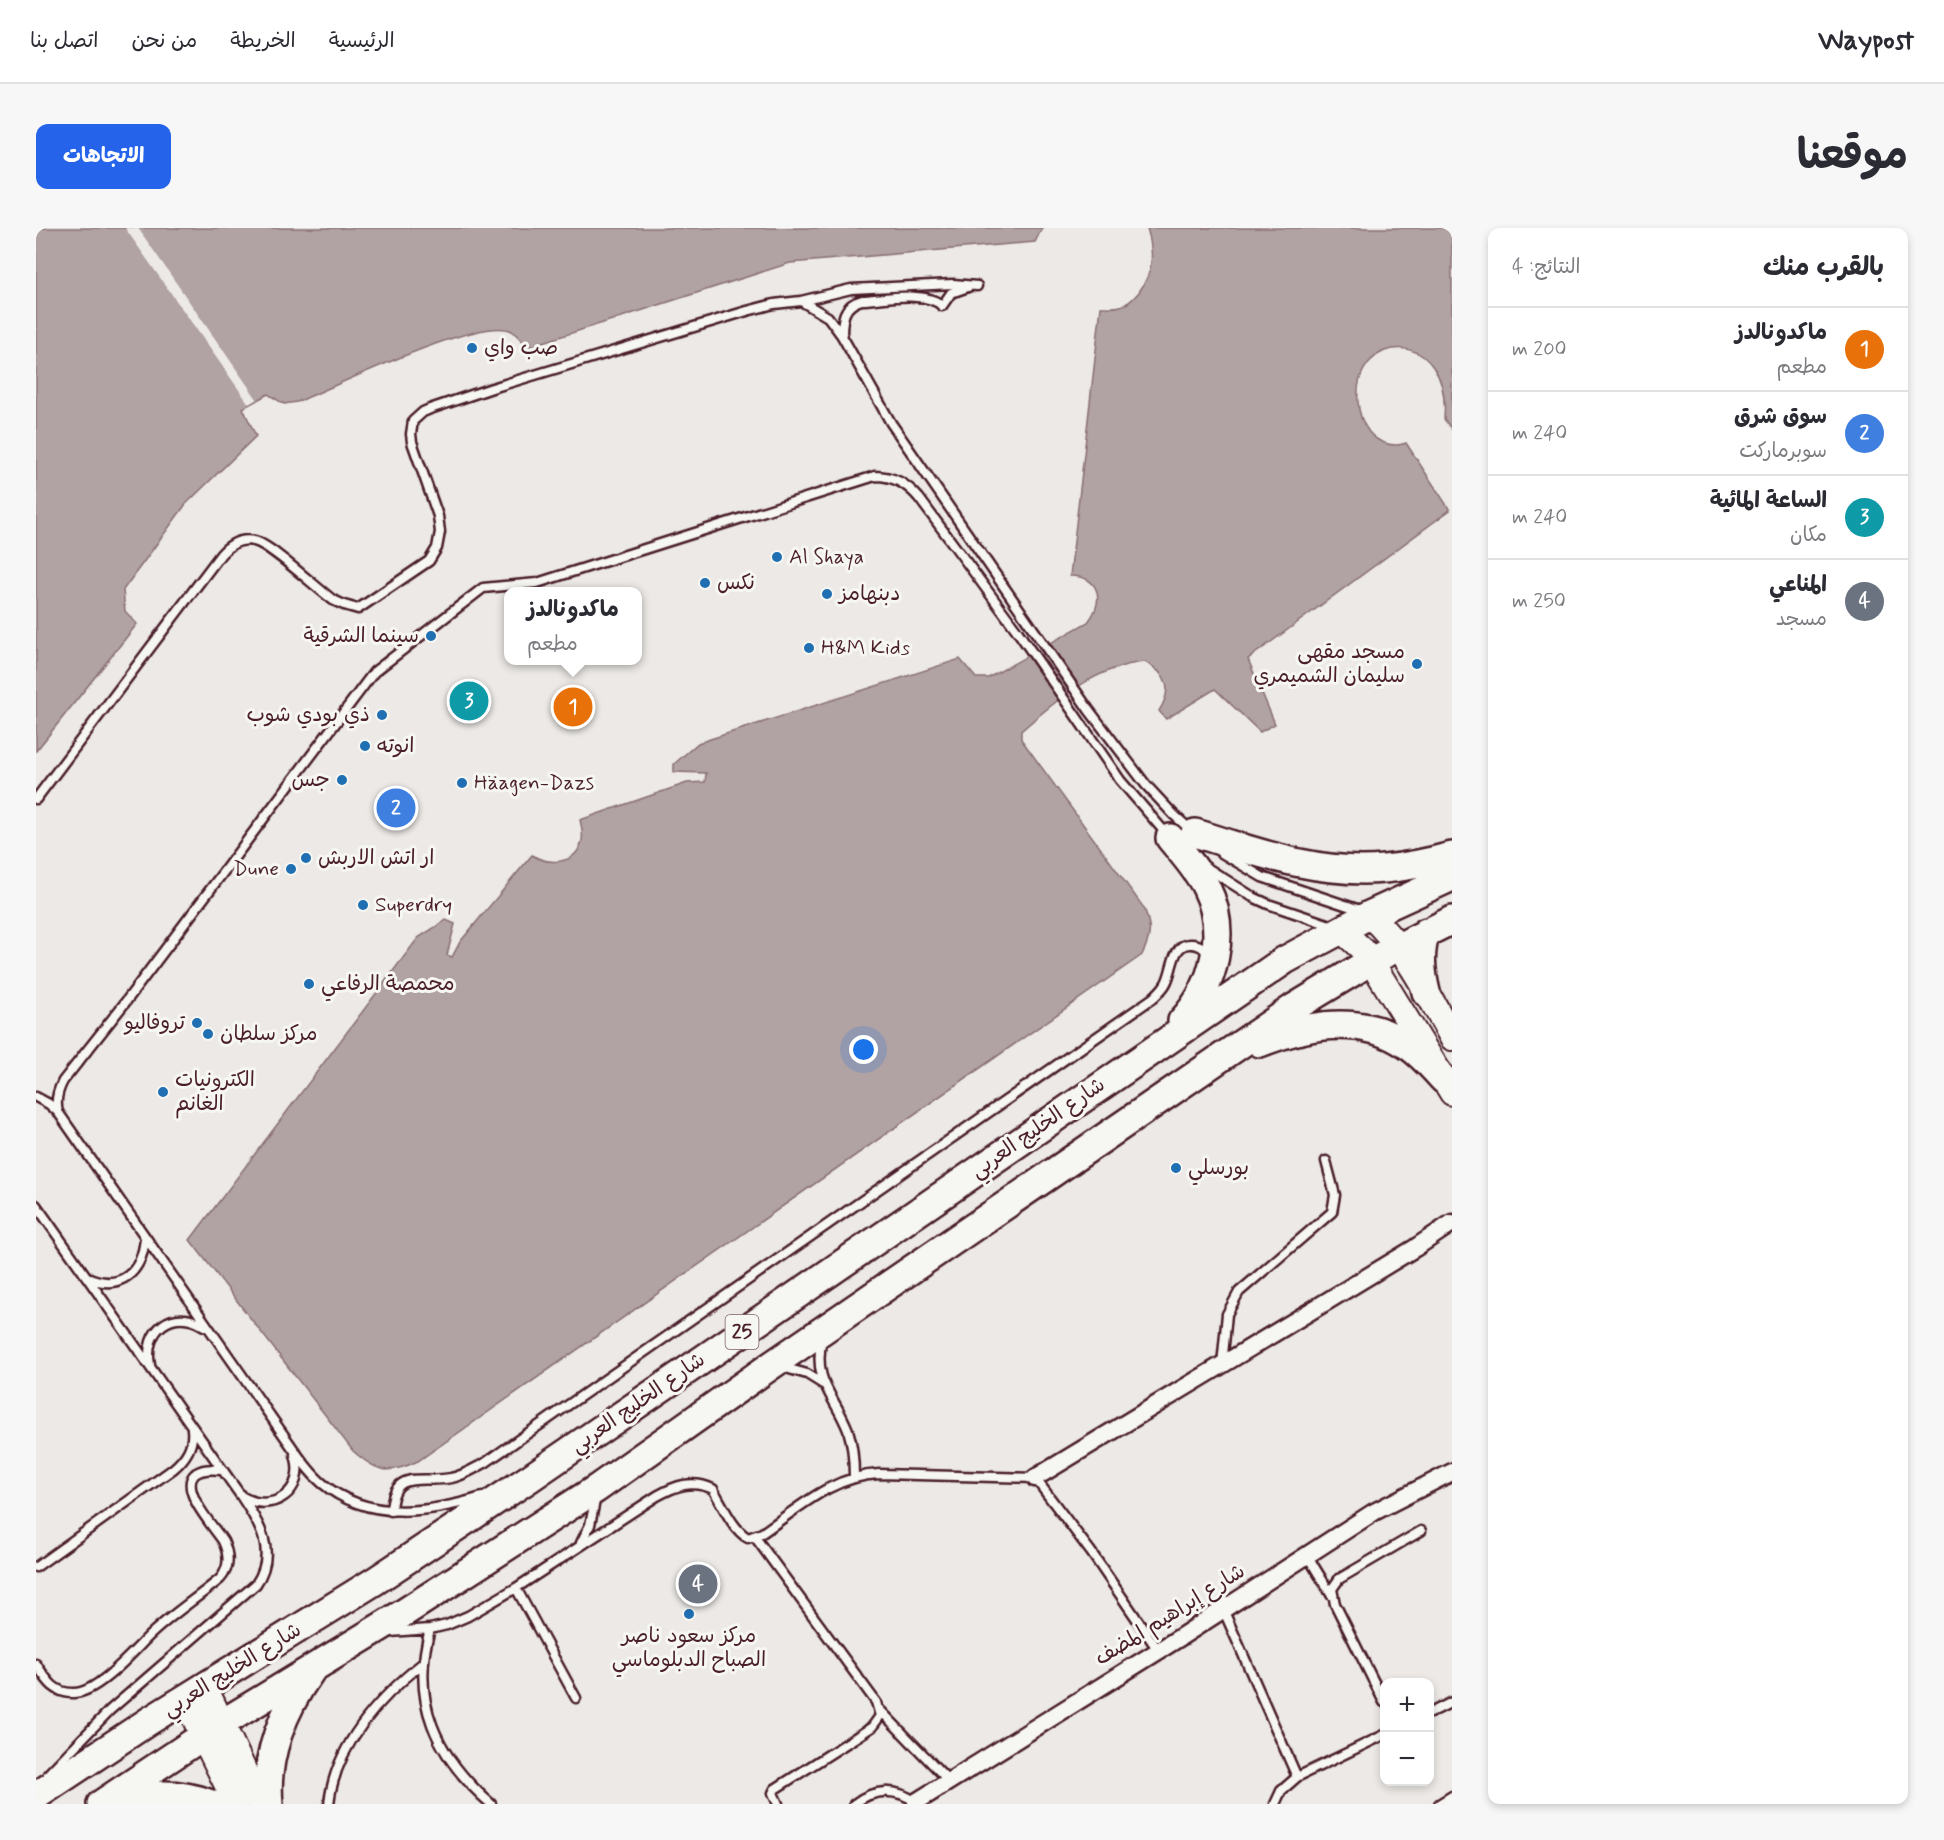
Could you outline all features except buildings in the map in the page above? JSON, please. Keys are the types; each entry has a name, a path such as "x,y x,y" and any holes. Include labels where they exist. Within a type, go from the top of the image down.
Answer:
{"main road":[{"path":"1182,835 1323,868 1383,869 1452,856"},
{"path":"1143,1056 1193,1010 1210,978 1217,943 1217,928 1211,900 1182,835"},
{"name":"شارع الخليج العربي","path":"36,1796 195,1693 375,1581 530,1478 1286,960 1340,929 1452,877"},
{"path":"1369,915 1379,923 1397,947 1452,1038"},
{"name":"شارع الخليج العربي","path":"101,1804 212,1730 370,1633 600,1486 769,1367 1295,1007 1371,960 1452,920"},
{"path":"1340,929 1371,960 1448,1087"},
{"path":"1426,932 1421,966 1426,992"},
{"path":"1217,1061 1258,1044 1314,1026 1352,1025 1381,1031 1407,1044 1448,1087"},
{"path":"269,1804 270,1765 278,1735 297,1691 315,1666"},
{"path":"195,1693 212,1730 236,1804"},
{"path":"212,1730 260,1804"},
{"path":"101,1804 152,1795 179,1794 211,1804"}],"street":[{"path":"1035,1478 1415,1248 1452,1223"},
{"name":"شارع إبراهيم المضف","path":"917,1803 1374,1512 1452,1472"}],"lane":[{"path":"36,799 221,554 233,543 247,540 263,544 333,600 344,606 358,609 429,561 439,540 439,524 411,434 413,421 423,412 492,388 774,304 801,301 851,289 953,284 977,286 955,290 946,298 942,306 934,299 923,297 857,302 849,305 844,313 842,336"},
{"path":"801,301 828,317 842,336 891,423 1089,710 1146,785 1174,815 1182,835 1199,863 1253,897 1274,907 1340,929"},
{"path":"58,1112 57,1094 63,1082 374,672 483,588 537,583 875,476 897,480 912,490 1018,632 1120,780 1182,835 1223,854 1262,877 1369,915"},
{"path":"392,1511 392,1496 403,1484 420,1478 452,1478 485,1463 1153,998 1165,985 1176,953 1182,946 1199,945 1213,962"},
{"path":"36,1097 58,1112 292,1448 316,1477 335,1492 367,1507 392,1511 422,1510 462,1503 530,1478"},
{"path":"1221,1365 1227,1314 1239,1292 1332,1212 1335,1195 1326,1161"},
{"path":"36,1787 110,1710 245,1594 261,1577 266,1562 264,1537 258,1522 38,1210"},
{"path":"86,1277 107,1282 128,1278 140,1262 145,1238"},
{"path":"151,1370 149,1348 153,1335 161,1326 173,1320 186,1320 198,1322 207,1328"},
{"path":"826,1328 820,1351 823,1384 849,1432 854,1458 854,1477"},
{"path":"769,1367 799,1371 823,1384"},
{"path":"36,1568 173,1469 189,1451 192,1428"},
{"path":"241,1496 249,1501 265,1502 280,1498 290,1492 296,1483 298,1472 292,1448"},
{"path":"36,1664 49,1684 57,1690 74,1693 85,1691 111,1673 147,1638 220,1579 227,1568 227,1549 224,1541 192,1496 190,1484 193,1476 200,1472 209,1469 222,1470"},
{"path":"370,1633 430,1629 468,1616 516,1588 663,1492 680,1485 697,1484 713,1489 741,1534 748,1538 755,1537 826,1489 854,1477 879,1474 1035,1478 1091,1552 1158,1650"},
{"path":"579,1546 586,1537 600,1486"},
{"path":"1332,1597 1332,1589 1339,1579 1421,1531"},
{"path":"755,1537 876,1702 880,1716 878,1722 872,1727 776,1789 773,1793 778,1804"},
{"path":"1307,1555 1332,1597 1380,1694"},
{"path":"516,1588 576,1698"},
{"path":"1223,1609 1297,1777"},
{"path":"430,1629 423,1663 423,1693 429,1719 441,1747 478,1793 491,1804"},
{"path":"329,1804 336,1772 356,1732 396,1684 423,1663"},
{"path":"1434,1711 1452,1702"},
{"path":"879,1710 950,1782"},
{"path":"1275,1804 1281,1791 1297,1777 1380,1737"},
{"path":"854,1804 866,1796 881,1791 900,1793 917,1803"},
{"path":"1439,1804 1452,1796"}],"shaded area":[{"path":"36,228 1042,228 1035,242 790,263 528,347 512,331 496,329 471,333 406,355 297,402 284,404 268,394 243,408 256,436 186,504 123,590 125,611 137,624 36,751"},
{"path":"1147,228 1452,228 1452,430 1444,419 1442,389 1433,367 1419,354 1402,349 1385,351 1370,361 1360,378 1358,402 1361,418 1369,432 1386,444 1406,443 1450,510 1248,659 1275,724 1260,732 1215,689 1166,719 1159,711 1166,696 1166,683 1159,672 1145,662 1110,670 1094,677 1048,708 1021,731 1021,739 1144,908 1149,932 1142,955 418,1461 391,1470 384,1470 369,1464 353,1451 190,1240 418,938 446,920 455,924 447,955 452,957 460,942 532,855 545,860 560,861 573,856 578,851 582,838 580,820 687,783 705,782 706,773 674,772 674,764 698,743 960,659 976,678 988,678 1088,622 1096,606 1097,591 1088,580 1070,576 1101,307 1116,307 1125,304 1139,292 1144,284 1148,277 1152,253"}],"pier":[{"path":"125,228 138,228 257,399 249,404"}],"place":[{"name":"صب واي","path":"472,348"},
{"name":"Al Shaya","path":"777,557"},
{"name":"نكس","path":"705,583"},
{"name":"دبنهامز","path":"827,594"},
{"name":"سينما الشرقية","path":"431,636"},
{"name":"H&M Kids","path":"809,648"},
{"name":"مسجد مقهى سليمان الشميمري","path":"1417,664"},
{"name":"الساعة المائية","path":"469,701"},
{"name":"ماكدونالدز","path":"573,707"},
{"name":"ذي بودي شوب","path":"382,715"},
{"name":"انوته","path":"365,746"},
{"name":"جس","path":"342,780"},
{"name":"Häagen-Dazs","path":"462,783"},
{"name":"سوق شرق","path":"396,808"},
{"name":"ار اتش الاربش","path":"306,858"},
{"name":"Dune","path":"291,869"},
{"name":"Superdry","path":"363,905"},
{"name":"محمصة الرفاعي","path":"309,984"},
{"name":"تروفاليو","path":"197,1023"},
{"name":"مركز سلطان","path":"208,1034"},
{"name":"الكترونيات الغانم","path":"163,1092"},
{"name":"بورسلي","path":"1176,1168"},
{"name":"المناعي","path":"698,1584"},
{"name":"مركز سعود ناصر الصباح الدبلوماسي","path":"689,1614"}]}
